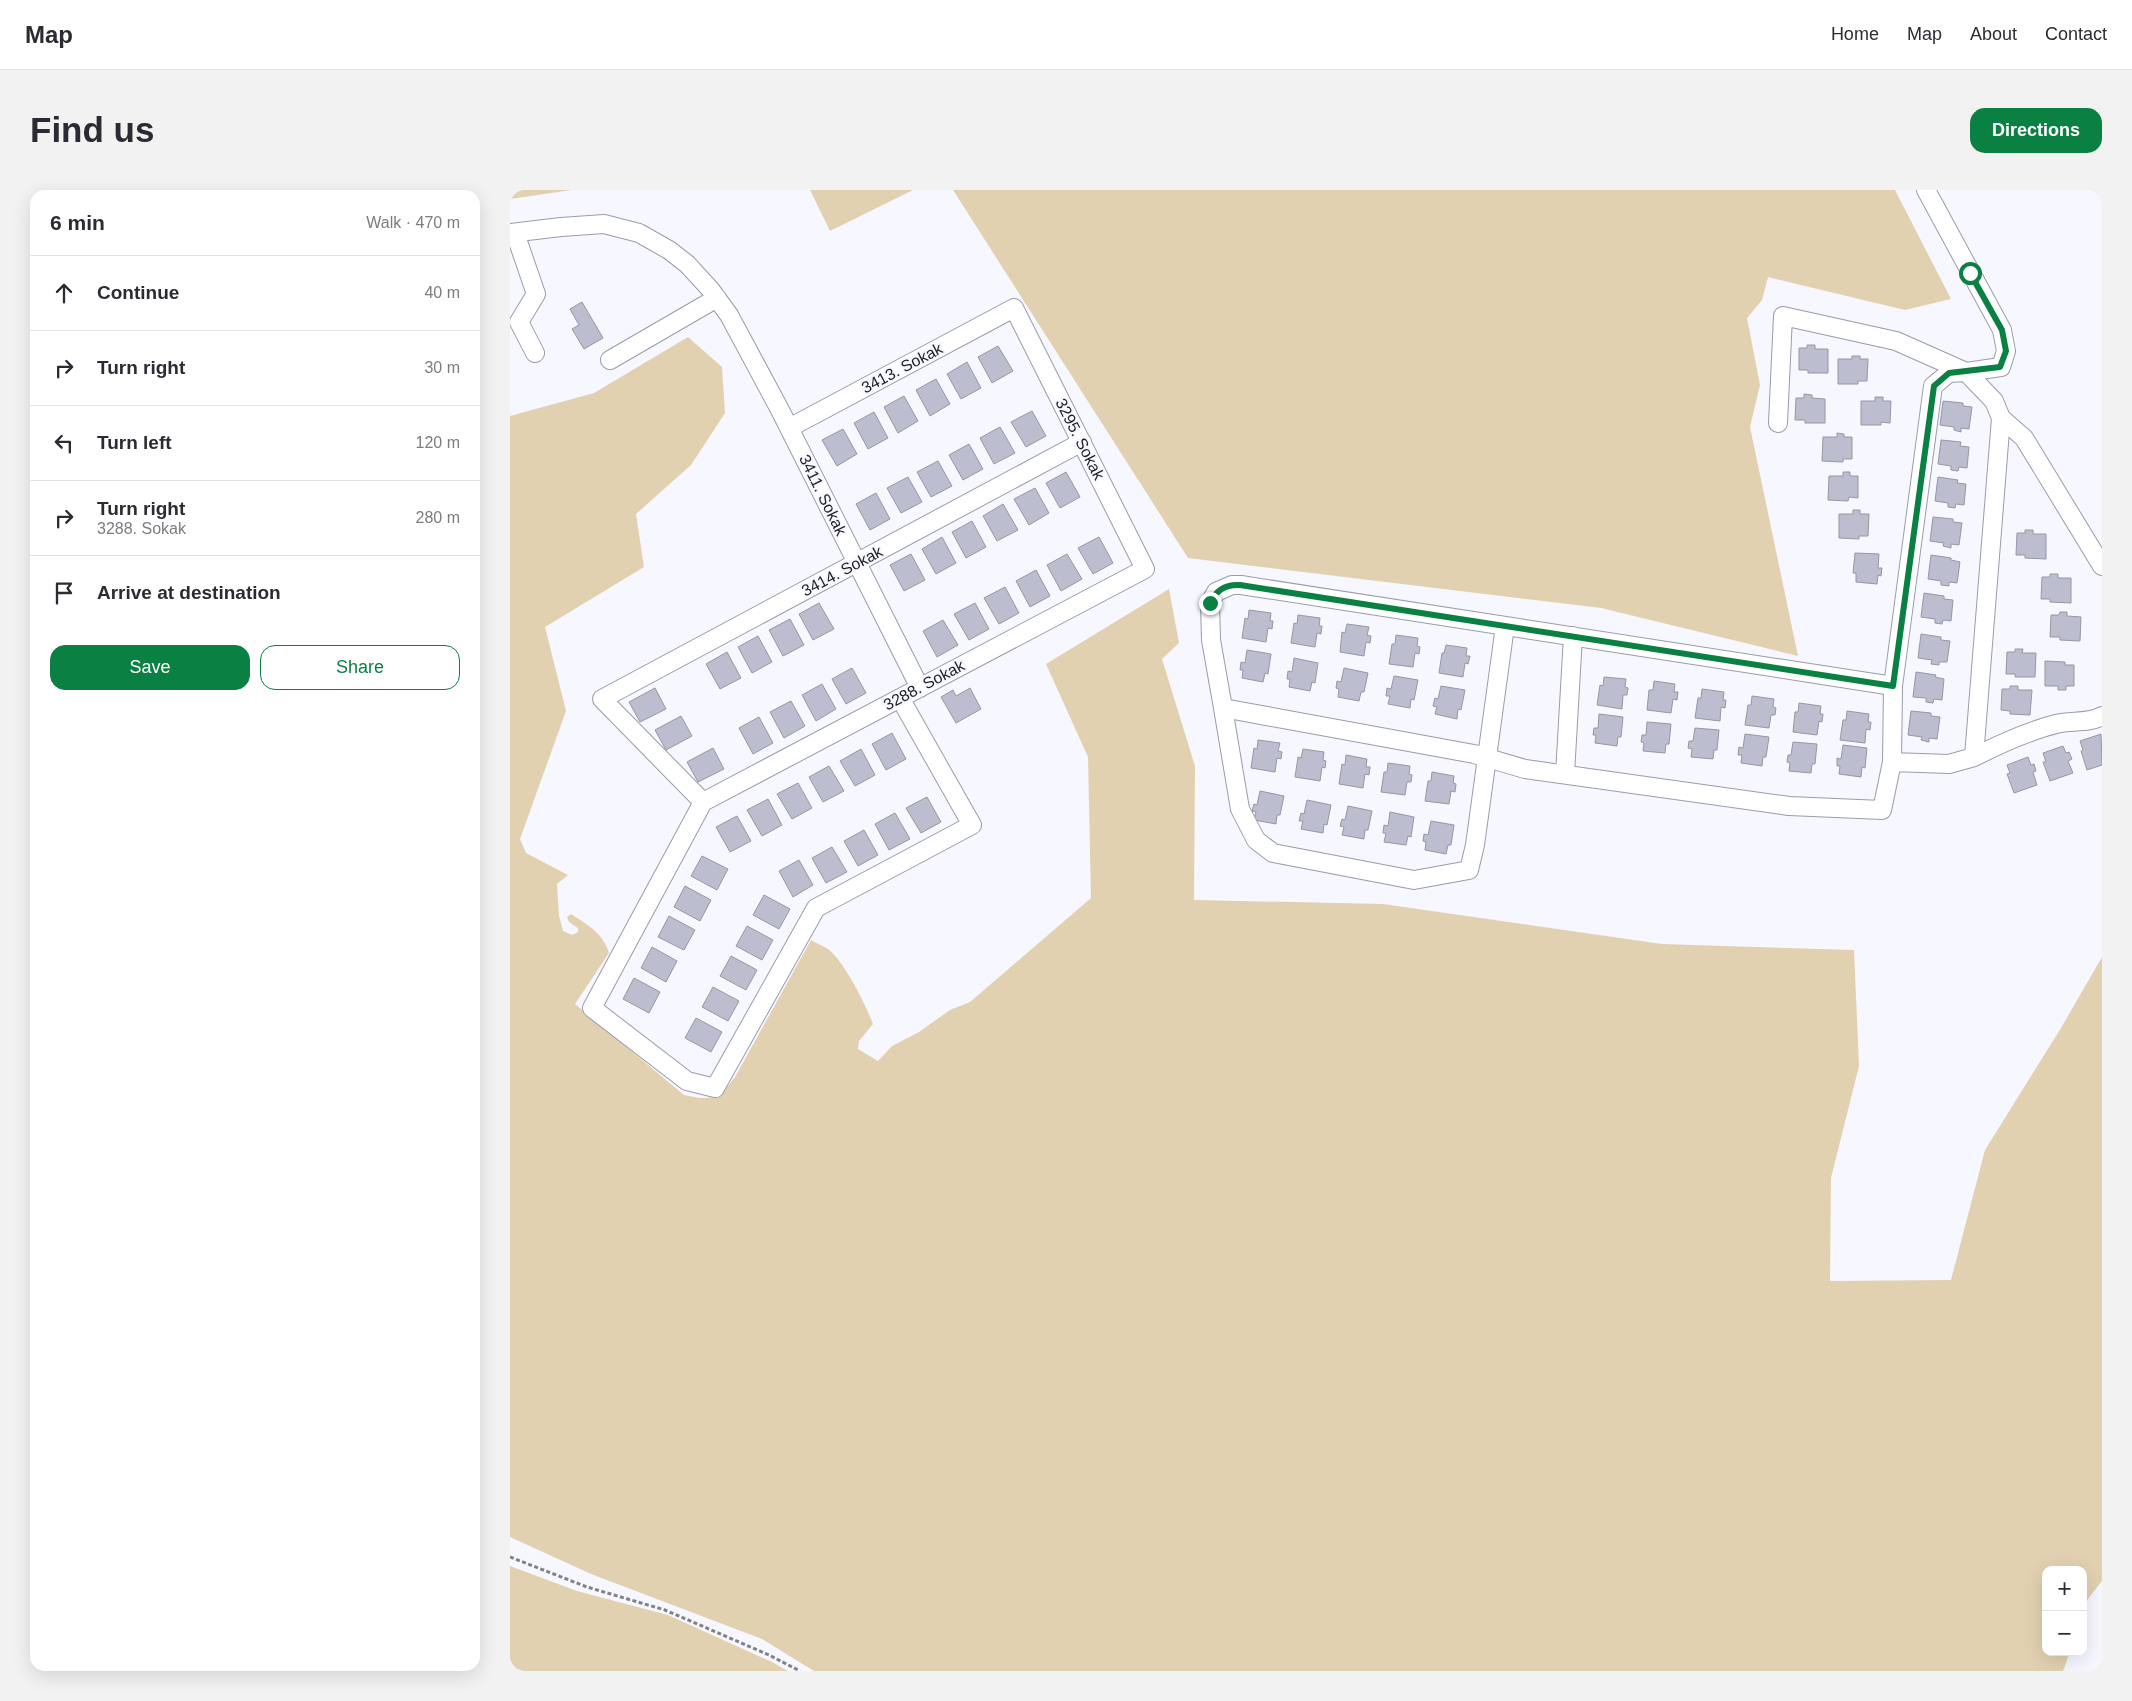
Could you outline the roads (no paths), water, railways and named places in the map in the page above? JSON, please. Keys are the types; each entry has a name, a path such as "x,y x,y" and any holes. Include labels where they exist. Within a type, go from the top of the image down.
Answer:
{"street":[{"path":"1223,708 1486,758 1525,769 1789,806 1882,810 1892,762 1893,686 1934,386 1949,373 2000,367 2006,351 2002,330 1926,190"},
{"name":"3411. Sokak","path":"512,233 604,224 639,233 670,250 687,264 717,298 728,315 780,410 920,688"},
{"path":"512,233 536,294 519,322 535,353"},
{"path":"610,360 717,298"},
{"name":"3413. Sokak","path":"789,428 1014,308"},
{"name":"3295. Sokak","path":"1014,308 1146,569"},
{"path":"1778,423 1783,316 1896,341 1966,372 1994,401 2001,418 2024,438 2102,566"},
{"path":"1974,757 2001,418"},
{"name":"3414. Sokak","path":"703,802 602,699 1082,442"},
{"name":"3288. Sokak","path":"703,802 1146,569"},
{"path":"1505,626 1475,845 1469,870 1414,880 1273,853 1256,840 1240,809 1211,640 1210,603 1216,592 1232,585 1240,585 1893,686"},
{"path":"1565,774 1573,636"},
{"path":"703,802 592,1008 687,1080 715,1088 816,908 972,825 900,698"},
{"path":"1892,762 1949,764 1974,757 1994,746 2058,723 2083,722 2102,716"}]}
